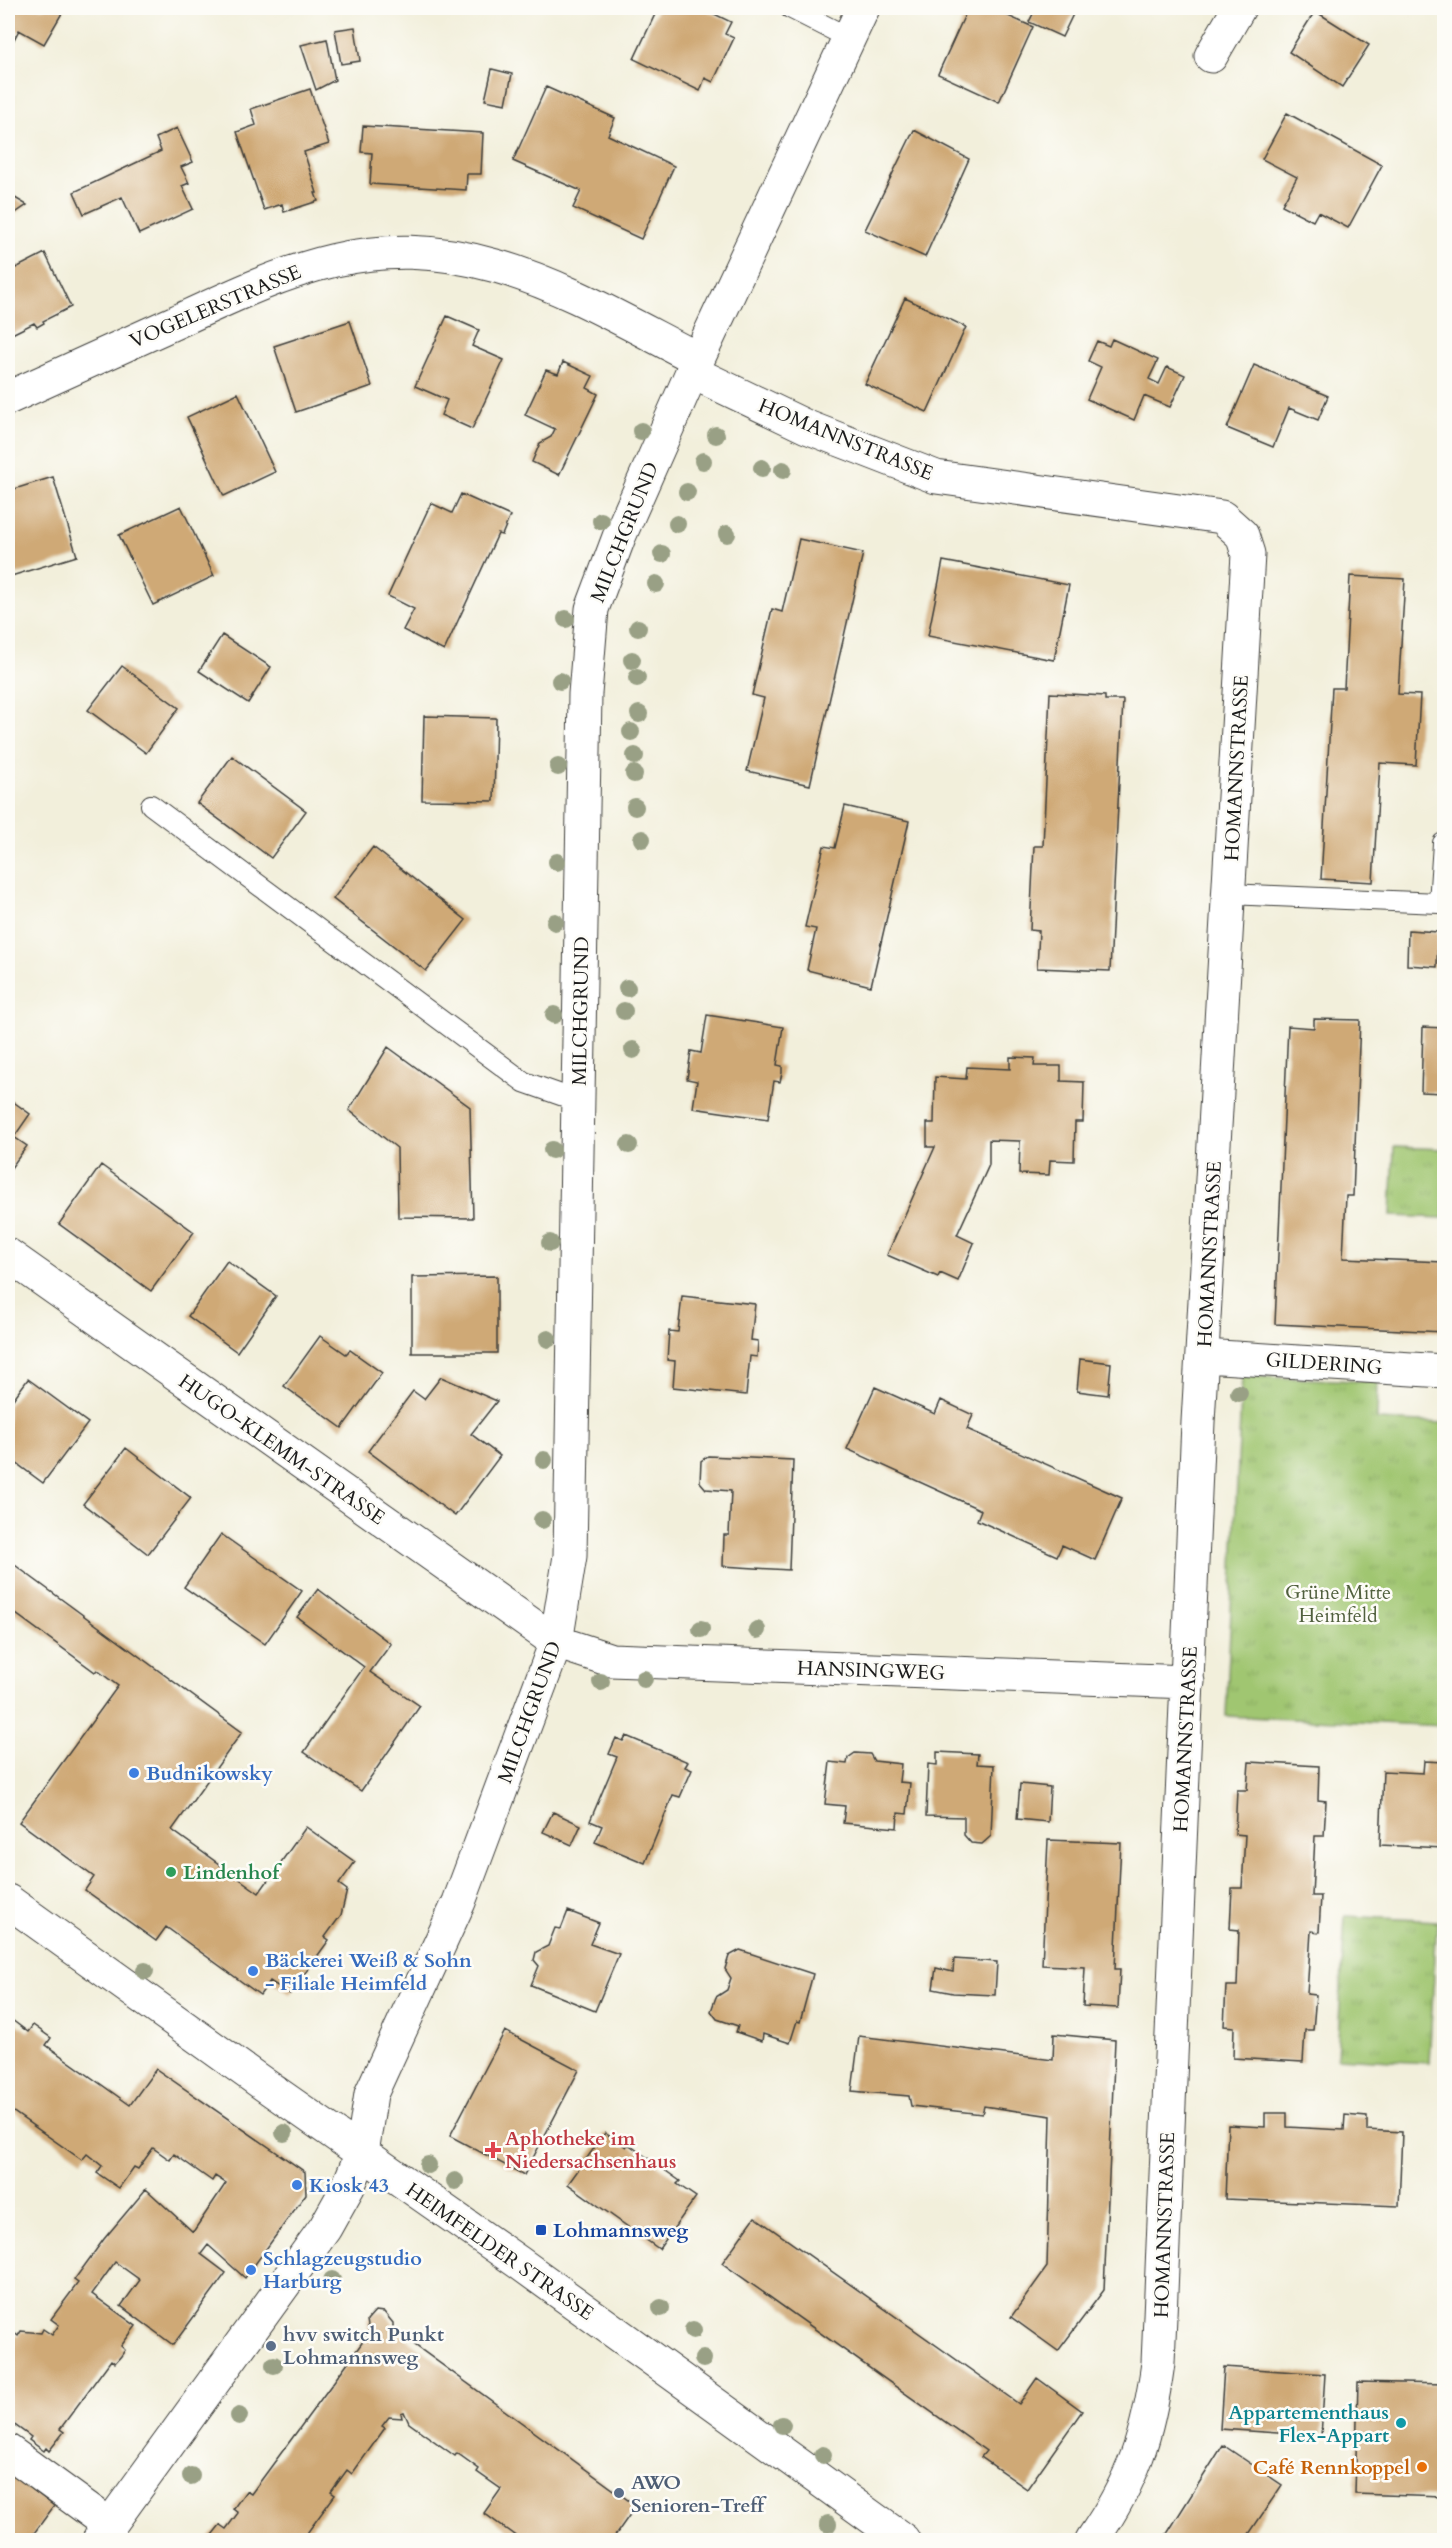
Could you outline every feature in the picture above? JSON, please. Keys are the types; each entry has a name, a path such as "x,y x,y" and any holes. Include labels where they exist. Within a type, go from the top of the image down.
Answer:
{"street":[{"name":"MILCHGRUND","path":"362,2153 370,2094 459,1902 556,1642 570,1556 585,694 592,609 619,537 695,366 863,8"},
{"path":"1211,56 1239,8"},
{"name":"VOGELERSTRASSE","path":"8,398 285,273 373,253 417,251 496,266 532,278 695,366"},
{"name":"HOMANNSTRASSE","path":"695,366 807,427 936,477 1222,517 1242,535 1248,554 1204,1356 1198,1422 1158,2363 1153,2402 1135,2466 1115,2506 1092,2541"},
{"name":"HUGO-KLEMM-STRASSE","path":"8,1255 556,1642"},
{"name":"GILDERING","path":"1204,1356 1444,1371"},
{"name":"HANSINGWEG","path":"556,1642 611,1660 1188,1682"},
{"name":"HEIMFELDER STRASSE","path":"8,1901 518,2262 903,2541"},
{"path":"8,2451 105,2533 325,2228 348,2187 362,2153"}],"lane":[{"path":"790,8 849,38"},
{"name":"MILCHGRUND","path":"151,805 524,1082 578,1101"},
{"path":"1229,894 1439,903 1443,843"}],"green space":[{"path":"1394,1147 1444,1149 1444,1218 1391,1216"},
{"name":"Grüne Mitte Heimfeld","path":"1242,1376 1378,1382 1377,1420 1444,1423 1444,1726 1226,1716"},
{"path":"1345,1916 1437,1921 1429,2063 1337,2058"}],"building":[{"path":"8,8 65,8 44,44 19,30 8,51"},
{"path":"658,8 702,8 731,22 725,34 734,38 713,82 705,78 700,91 634,59"},
{"path":"968,8 990,8 1033,27 999,102 938,74"},
{"path":"1036,8 1076,8 1062,37 1029,22"},
{"path":"1315,11 1369,45 1342,87 1289,52"},
{"path":"355,27 360,61 341,64 335,30"},
{"path":"327,39 335,80 316,90 301,45"},
{"path":"492,69 512,74 506,104 485,100"},
{"path":"546,87 615,118 608,135 674,166 641,239 573,208 581,191 513,161"},
{"path":"310,89 329,144 304,152 318,201 284,212 282,204 264,210 237,132 256,125 251,109"},
{"path":"1287,113 1382,165 1348,228 1318,212 1313,221 1282,205 1297,177 1262,159"},
{"path":"363,126 483,133 481,174 467,174 466,190 370,184 372,153 361,152"},
{"path":"177,128 193,162 181,167 189,183 182,186 193,209 139,234 122,197 84,214 74,192 161,151 156,138"},
{"path":"914,130 969,159 925,257 865,230"},
{"path":"10,195 27,205 8,218 8,197"},
{"path":"45,253 71,307 43,321 44,323 37,327 34,323 8,336 8,263 12,260 16,268"},
{"path":"905,298 966,327 927,412 865,384"},
{"path":"447,316 479,330 472,346 504,360 472,429 441,415 447,400 415,386"},
{"path":"350,321 372,386 296,412 274,346"},
{"path":"1112,339 1158,360 1149,379 1159,384 1167,367 1185,375 1170,407 1144,396 1134,420 1087,399 1101,367 1088,361 1097,341 1109,346"},
{"path":"563,362 593,376 587,388 598,394 559,475 532,462 540,443 551,437 555,429 525,415 546,370 558,374"},
{"path":"1254,365 1328,396 1318,420 1289,408 1273,447 1227,428"},
{"path":"238,393 275,472 224,496 187,417"},
{"path":"53,477 77,556 8,577 8,540 11,539 8,528 8,491"},
{"path":"461,494 510,516 502,535 498,534 444,651 403,630 414,609 388,596 431,503 452,513"},
{"path":"181,506 214,576 153,605 119,535"},
{"path":"799,539 863,553 810,785 747,771 764,698 752,695 772,609 782,612"},
{"path":"943,561 1069,585 1054,660 928,636"},
{"path":"1350,576 1405,579 1398,694 1420,695 1416,765 1380,763 1373,882 1321,879 1332,688 1344,688"},
{"path":"222,635 271,667 248,703 199,671"},
{"path":"122,666 179,708 146,753 88,710"},
{"path":"1050,693 1105,696 1105,700 1123,700 1110,971 1037,968 1039,931 1030,930 1034,846 1043,846"},
{"path":"424,716 496,718 494,801 422,800"},
{"path":"232,756 306,811 271,858 197,803"},
{"path":"845,806 909,821 871,986 807,970 816,929 805,927 824,846 835,848"},
{"path":"373,847 466,920 426,971 333,899"},
{"path":"1408,930 1438,932 1437,967 1407,965"},
{"path":"707,1015 783,1027 777,1065 782,1066 782,1073 780,1082 774,1081 768,1119 693,1108 697,1081 687,1079 691,1051 701,1053"},
{"path":"1314,1019 1360,1020 1353,1196 1346,1196 1343,1258 1444,1262 1444,1332 1275,1324 1288,1026 1314,1028"},
{"path":"1423,1027 1444,1028 1444,1093 1421,1092"},
{"path":"388,1047 470,1107 473,1218 398,1217 397,1148 349,1110"},
{"path":"1010,1057 1035,1058 1034,1066 1061,1066 1061,1081 1084,1082 1083,1122 1075,1122 1074,1161 1050,1160 1049,1175 1019,1174 1020,1141 989,1140 989,1165 957,1235 974,1243 958,1281 940,1273 938,1277 887,1255 935,1147 927,1147 927,1123 934,1123 935,1077 966,1079 967,1067 1010,1069"},
{"path":"8,1098 30,1114 14,1137 27,1146 8,1172"},
{"path":"101,1165 194,1232 151,1291 59,1224"},
{"path":"227,1261 276,1296 237,1352 188,1316"},
{"path":"497,1276 497,1353 412,1353 412,1277"},
{"path":"682,1296 755,1304 751,1340 758,1341 757,1357 750,1356 746,1395 673,1387 675,1361 667,1360 669,1331 678,1332"},
{"path":"320,1336 346,1354 350,1350 382,1373 342,1428 284,1386"},
{"path":"1080,1359 1111,1363 1108,1395 1077,1391"},
{"path":"441,1377 497,1401 471,1434 500,1456 455,1516 368,1451 413,1391 424,1399"},
{"path":"28,1379 88,1423 43,1483 8,1457 8,1406"},
{"path":"875,1387 935,1414 941,1400 973,1415 967,1429 1122,1498 1095,1560 1062,1545 1057,1556 977,1520 981,1510 847,1449"},
{"path":"126,1448 191,1498 148,1554 83,1504"},
{"path":"708,1456 793,1460 789,1570 723,1566 724,1535 729,1535 731,1491 706,1489 700,1482 701,1461"},
{"path":"221,1534 302,1591 265,1644 184,1587"},
{"path":"8,1560 242,1732 172,1830 259,1893 306,1827 355,1862 339,1884 347,1890 341,1915 325,1937 329,1940 290,1994 270,1981 260,1995 166,1927 156,1941 85,1890 94,1877 19,1822 118,1686 97,1670 95,1672 8,1608"},
{"path":"318,1589 391,1644 370,1672 420,1706 361,1791 304,1752 364,1667 297,1617"},
{"path":"626,1736 688,1762 685,1767 692,1770 680,1797 673,1795 645,1863 595,1842 602,1826 590,1821 617,1757 609,1754 616,1738 623,1741"},
{"path":"937,1752 978,1754 977,1764 994,1765 991,1836 982,1844 971,1843 964,1835 964,1817 926,1816 928,1764 937,1765"},
{"path":"855,1753 870,1754 874,1761 901,1764 899,1782 910,1783 907,1814 898,1813 897,1828 843,1823 845,1806 825,1804 830,1762 847,1764 848,1758"},
{"path":"1424,1761 1444,1762 1444,1848 1380,1845 1383,1771 1423,1773"},
{"path":"1249,1762 1319,1766 1318,1800 1326,1801 1324,1836 1315,1836 1312,1896 1321,1896 1319,1932 1311,1931 1307,1994 1316,1995 1313,2030 1305,2030 1303,2062 1233,2058 1234,2027 1224,2026 1226,1986 1237,1986 1239,1930 1230,1929 1232,1888 1242,1888 1245,1835 1235,1834 1237,1790 1247,1790"},
{"path":"1020,1784 1050,1787 1048,1822 1017,1819"},
{"path":"553,1812 581,1825 572,1845 543,1832"},
{"path":"1048,1840 1121,1843 1115,1969 1120,1969 1118,2008 1083,2006 1085,1967 1042,1965"},
{"path":"568,1911 599,1923 590,1944 619,1954 595,2011 531,1985 539,1966 534,1960 536,1952 548,1946 555,1928 561,1929"},
{"path":"740,1950 813,1974 800,2022 797,2021 790,2043 763,2034 762,2041 736,2032 738,2026 717,2019 711,2011 716,1997 727,1990 731,1978 725,1969 729,1956"},
{"path":"954,1959 997,1962 995,1995 953,1993 933,1989 936,1968 953,1972"},
{"path":"8,2017 28,2032 33,2025 51,2038 46,2045 130,2105 156,2069 305,2172 306,2194 245,2278 208,2245 201,2254 226,2273 173,2345 121,2306 140,2280 115,2262 92,2294 136,2326 121,2346 125,2350 121,2356 115,2363 111,2360 60,2429 64,2432 49,2451 46,2448 44,2451 29,2440 31,2437 8,2420 8,2328 18,2336 21,2331 41,2333 43,2329 52,2335 59,2325 51,2319 78,2283 74,2280 104,2239 146,2189 193,2232 226,2183 215,2176 212,2181 174,2154 170,2160 153,2148 138,2169 134,2167 119,2188 97,2173 102,2166 87,2154 82,2160 8,2108 8,2100 12,2094 8,2091"},
{"path":"505,2031 579,2070 524,2175 450,2136"},
{"path":"1054,2034 1115,2040 1104,2290 1058,2351 1011,2317 1047,2267 1051,2116 984,2106 982,2114 911,2106 909,2096 852,2091 859,2036 1053,2060"},
{"path":"1265,2113 1287,2113 1287,2127 1344,2130 1345,2115 1367,2117 1367,2130 1402,2132 1399,2206 1225,2199 1228,2125 1265,2127"},
{"path":"605,2133 626,2147 628,2144 680,2181 677,2184 696,2197 659,2249 568,2184"},
{"path":"755,2217 1019,2404 1037,2378 1082,2411 1027,2489 981,2457 986,2451 722,2263"},
{"path":"375,2311 384,2312 393,2323 393,2329 636,2506 612,2540 521,2540 484,2513 501,2489 477,2472 479,2469 457,2453 455,2456 409,2423 404,2412 401,2413 402,2418 389,2417 382,2426 385,2428 352,2474 347,2470 331,2492 335,2495 302,2540 208,2540 220,2525 226,2529 238,2513 233,2509 246,2491 251,2494 335,2380 369,2333 367,2320"},
{"path":"1224,2367 1325,2374 1321,2436 1220,2429"},
{"name":"Appartementhaus Flex-Appart","path":"1358,2382 1444,2384 1443,2497 1355,2494"},
{"path":"1223,2445 1282,2485 1245,2540 1163,2540"},
{"path":"8,2471 54,2506 29,2540 8,2540"}],"place":[{"name":"Budnikowsky","path":"134,1773"},
{"name":"Lindenhof","path":"171,1872"},
{"name":"Bäckerei Weiß & Sohn - Filiale Heimfeld","path":"253,1971"},
{"name":"Aphotheke im Niedersachsenhaus","path":"493,2150"},
{"name":"Kiosk 43","path":"297,2185"},
{"name":"Lohmannsweg","path":"541,2230"},
{"name":"Schlagzeugstudio Harburg","path":"251,2270"},
{"name":"hvv switch Punkt Lohmannsweg","path":"271,2346"},
{"name":"Appartementhaus Flex-Appart","path":"1401,2423"},
{"name":"Café Rennkoppel","path":"1422,2467"},
{"name":"AWO Senioren-Treff","path":"619,2493"}]}
